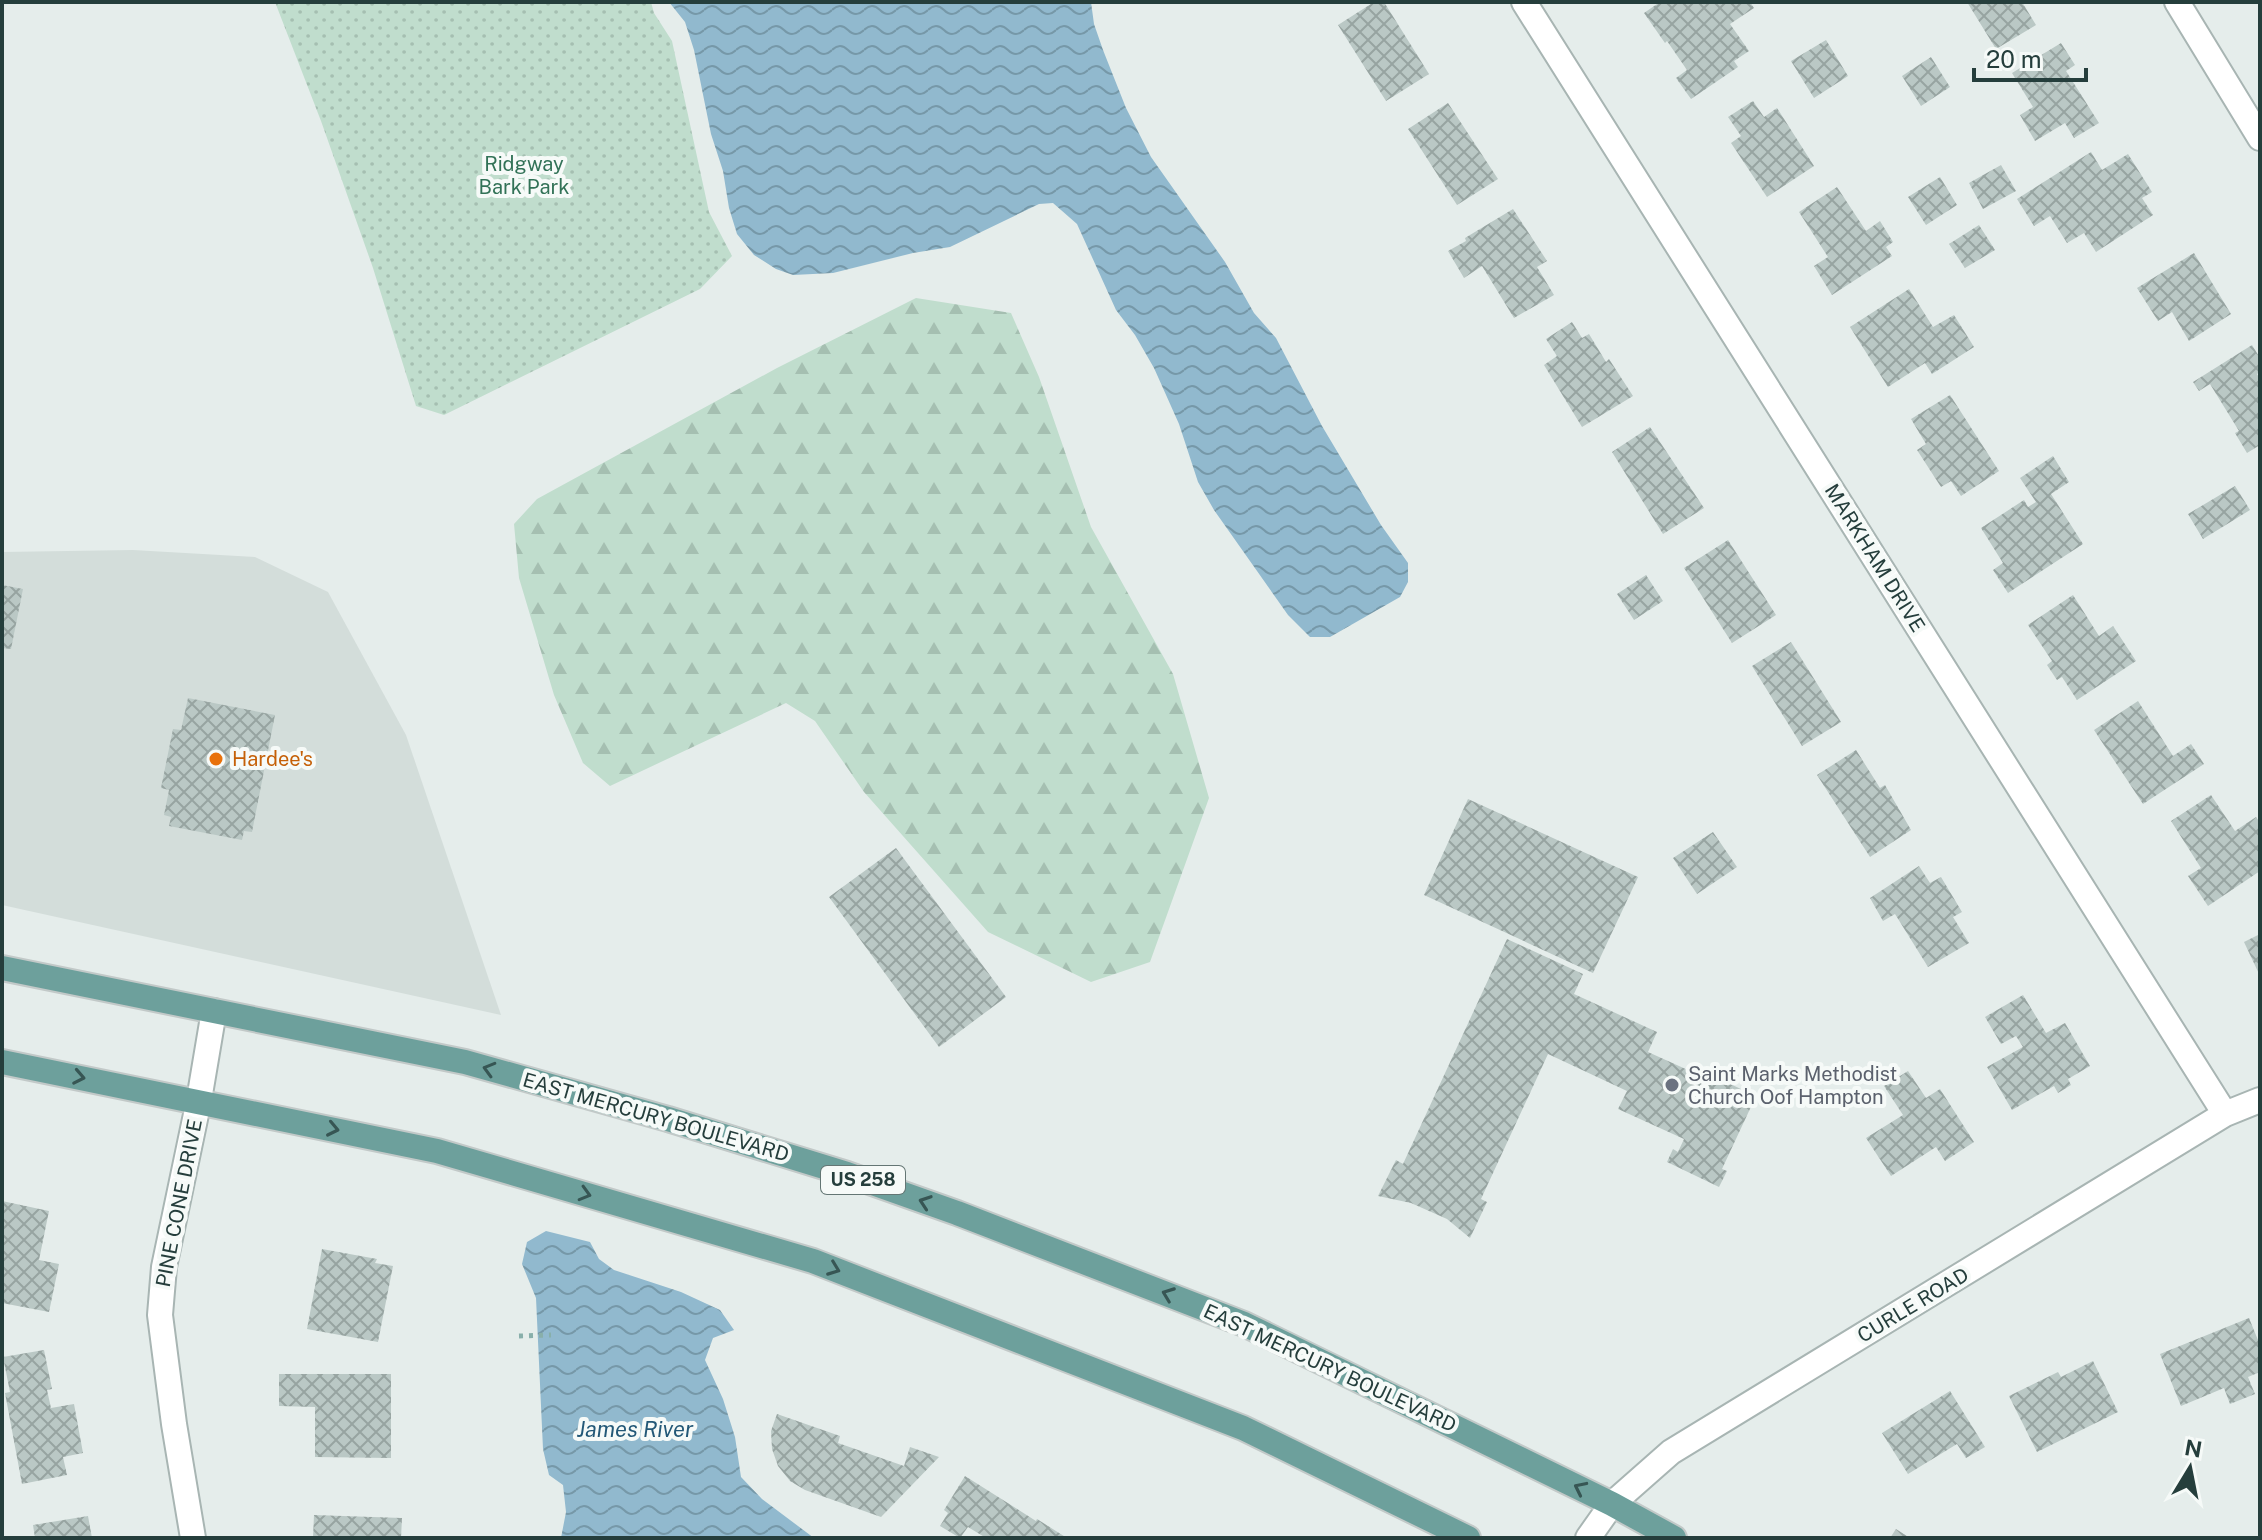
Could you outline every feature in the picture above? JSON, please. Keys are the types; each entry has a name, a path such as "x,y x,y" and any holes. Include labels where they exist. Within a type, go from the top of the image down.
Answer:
{"main road":[{"name":"EAST MERCURY BOULEVARD","path":"2,968 465,1062 668,1119 847,1174 1244,1324 1612,1504 1674,1538"},
{"path":"2,1062 437,1151 813,1261 1243,1428 1468,1538"}],"street":[{"path":"2177,2 2260,138"},
{"name":"MARKHAM DRIVE","path":"1530,4 2225,1114"},
{"name":"PINE CONE DRIVE","path":"193,1538 160,1315 164,1267 214,1011"},
{"name":"CURLE ROAD","path":"1588,1538 1612,1504 1671,1452 2225,1114 2260,1100"}],"path":[{"path":"519,1336 551,1335"}],"shaded area":[{"path":"133,550 255,557 328,592 406,735 501,1015 2,905 2,552"}],"green space":[{"name":"Ridgway Bark Park","path":"275,2 651,2 654,13 672,41 709,212 732,256 700,289 444,415 416,406 373,268"},
{"path":"916,298 1011,313 1039,377 1091,527 1173,674 1209,798 1150,962 1091,982 988,932 864,792 815,721 786,703 610,786 583,763 554,695 519,578 514,524 537,499 777,368"}],"water":[{"path":"669,2 1091,2 1094,24 1103,50 1126,108 1151,157 1225,262 1254,313 1276,338 1322,426 1381,525 1408,563 1408,582 1400,597 1330,637 1310,637 1288,615 1214,510 1198,482 1179,424 1154,368 1116,310 1077,224 1053,203 1039,204 950,247 833,273 793,275 776,269 754,255 737,234 711,134 694,50 685,22"},
{"name":"James River","path":"546,1231 590,1242 599,1259 614,1270 681,1292 720,1310 734,1330 713,1338 705,1360 723,1399 735,1437 741,1477 762,1499 814,1538 561,1538 566,1512 563,1485 549,1475 543,1449 536,1298 522,1264 527,1242"}],"building":[{"path":"1374,2 1384,2 1429,74 1386,101 1338,25"},
{"path":"1660,2 1750,2 1754,8 1730,24 1749,51 1734,61 1738,67 1691,99 1676,78 1687,70 1644,13"},
{"path":"1967,2 2022,2 2036,25 1996,49"},
{"path":"1826,40 1848,76 1814,98 1791,61"},
{"path":"2061,43 2075,65 2066,71 2099,123 2074,138 2065,123 2035,141 2020,115 2033,107 2012,73"},
{"path":"1931,57 1950,87 1921,106 1902,76"},
{"path":"1753,101 1764,117 1777,108 1814,166 1767,197 1731,143 1741,136 1728,117"},
{"path":"1448,103 1498,179 1457,205 1408,129"},
{"path":"2091,152 2102,170 2128,154 2152,192 2142,198 2153,215 2096,252 2084,233 2067,243 2050,216 2034,226 2017,199"},
{"path":"2001,165 2016,191 1983,209 1969,183"},
{"path":"1940,177 1957,205 1926,225 1908,197"},
{"path":"1837,187 1866,231 1880,221 1893,242 1886,247 1892,256 1832,295 1814,266 1828,257 1799,212"},
{"path":"1513,209 1547,261 1537,267 1554,295 1514,318 1482,266 1464,278 1448,251"},
{"path":"1979,225 1995,250 1965,268 1949,244"},
{"path":"2194,253 2231,314 2189,341 2172,312 2158,321 2137,288"},
{"path":"1909,289 1933,327 1954,315 1974,347 1932,374 1925,363 1888,387 1850,327"},
{"path":"1572,322 1582,338 1589,334 1633,396 1582,427 1544,365 1557,356 1546,339"},
{"path":"2252,345 2260,358 2260,372 2257,374 2260,379 2260,445 2247,453 2235,433 2239,431 2210,384 2199,391 2193,382"},
{"path":"1950,395 1999,471 1961,496 1951,481 1941,487 1917,450 1926,444 1911,419"},
{"path":"1650,427 1704,508 1663,534 1612,452"},
{"path":"2053,456 2069,482 2051,494 2083,544 2008,593 1993,570 2003,563 1981,528 2024,500 2028,507 2036,502 2020,478"},
{"path":"2235,486 2250,510 2203,539 2188,514"},
{"path":"1728,540 1776,615 1732,643 1684,568"},
{"path":"1646,575 1663,601 1634,620 1617,594"},
{"path":"2,585 23,589 11,649 2,648"},
{"path":"2073,595 2099,636 2113,626 2136,661 2077,700 2062,677 2057,680 2047,665 2052,661 2028,625"},
{"path":"1791,642 1841,722 1802,746 1752,666"},
{"name":"Hardee's","path":"188,698 275,715 252,832 244,831 242,840 169,826 171,817 164,815 169,790 161,788 173,729 181,730"},
{"path":"2138,701 2173,756 2191,744 2204,764 2143,804 2094,730"},
{"path":"1856,750 1880,788 1885,785 1911,830 1870,857 1817,775"},
{"path":"2211,795 2235,831 2256,817 2260,823 2260,871 2208,906 2188,876 2201,868 2171,821"},
{"path":"1468,799 1638,877 1593,973 1424,895"},
{"path":"1713,832 1737,867 1697,894 1673,858"},
{"path":"896,848 1006,997 939,1047 829,897"},
{"path":"1919,866 1930,883 1941,877 1962,912 1953,917 1969,943 1928,967 1895,914 1883,921 1870,898"},
{"path":"2260,934 2260,976 2244,942"},
{"name":"Saint Marks Methodist Church Oof Hampton","path":"1507,939 1583,974 1574,994 1657,1032 1648,1052 1710,1080 1713,1076 1756,1096 1722,1169 1727,1171 1719,1187 1667,1162 1673,1149 1678,1152 1684,1139 1618,1109 1627,1091 1548,1054 1481,1199 1487,1202 1470,1238 1447,1219 1411,1203 1378,1196 1396,1160 1403,1164"},
{"path":"2023,995 2046,1033 2065,1023 2090,1066 2068,1079 2071,1085 2058,1093 2054,1086 2012,1110 1987,1067 2023,1047 2016,1036 2001,1044 1985,1017"},
{"path":"1908,1071 1926,1098 1940,1089 1974,1142 1945,1161 1936,1147 1891,1176 1866,1138 1903,1115 1884,1086"},
{"path":"2,1201 49,1211 39,1260 59,1264 49,1312 2,1303"},
{"path":"322,1249 377,1259 375,1263 393,1266 378,1342 307,1329"},
{"path":"2249,1318 2260,1345 2260,1372 2248,1377 2255,1394 2230,1404 2224,1388 2181,1406 2160,1354"},
{"path":"44,1350 52,1389 47,1390 51,1408 74,1404 83,1453 63,1457 67,1475 22,1484 5,1393 10,1392 3,1357"},
{"path":"2093,1361 2118,1412 2037,1452 2009,1396 2058,1372 2061,1377"},
{"path":"279,1374 391,1374 391,1458 315,1457 315,1407 279,1406"},
{"path":"1950,1391 1985,1447 1966,1458 1957,1444 1908,1474 1882,1433"},
{"path":"777,1414 840,1436 838,1443 904,1466 910,1447 939,1457 881,1517 805,1490 790,1481 778,1466 772,1449 771,1431"},
{"path":"965,1476 1067,1538 986,1538 968,1527 960,1538 940,1526 948,1513 944,1510"},
{"path":"314,1515 402,1518 401,1538 313,1538"},
{"path":"88,1516 92,1538 35,1538 33,1525"},
{"path":"1896,1529 1910,1538 1890,1538"}],"place":[{"name":"Hardee's","path":"216,759"},
{"name":"Saint Marks Methodist Church Oof Hampton","path":"1672,1085"}]}
